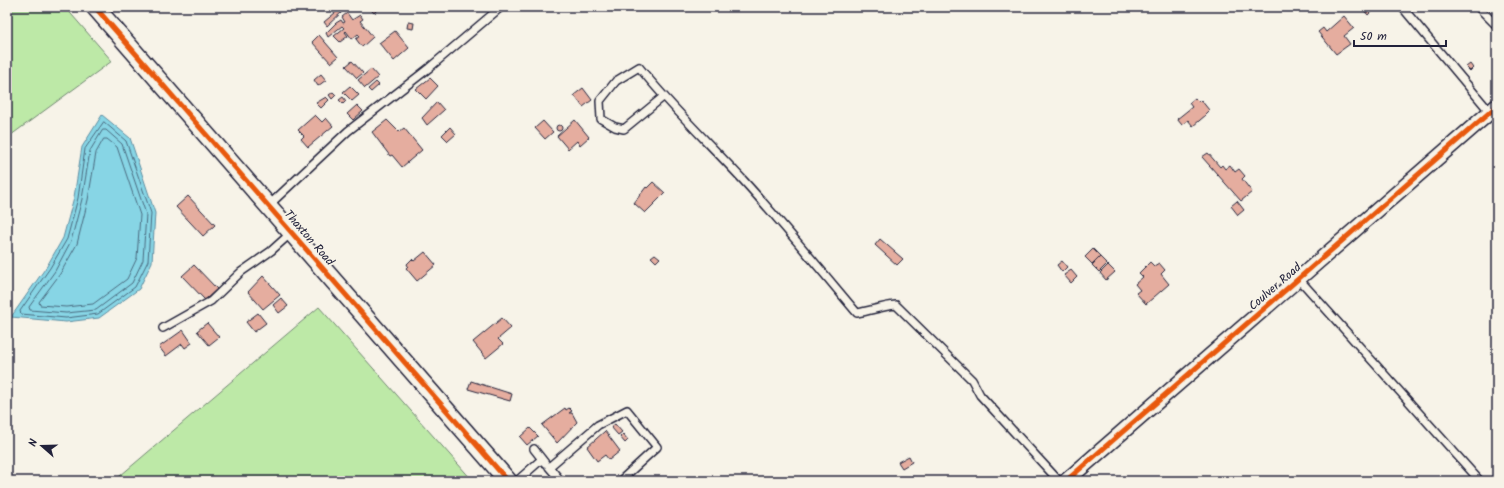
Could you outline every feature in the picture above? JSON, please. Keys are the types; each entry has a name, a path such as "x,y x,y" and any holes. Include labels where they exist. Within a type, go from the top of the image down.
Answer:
{"street":[{"name":"Thaxton Road","path":"95,7 508,481"},
{"name":"Coulver Road","path":"1066,481 1494,109"}],"lane":[{"path":"268,206 348,131 429,68 501,7"},
{"path":"1402,7 1494,109"},
{"path":"1478,7 1497,26"},
{"path":"663,97 624,129 614,127 601,119 600,101 616,81 639,67 663,97 687,120 768,208 857,313 871,311 883,306 896,305 972,380 980,395 1059,481"},
{"path":"163,328 211,301 241,272 271,251 291,233"},
{"path":"1299,279 1480,481"},
{"path":"549,467 598,425 627,410 657,447 620,481"},
{"path":"534,449 561,481"},
{"path":"517,481 542,459"}],"green space":[{"path":"7,7 65,7 112,61 7,138"},
{"path":"319,307 473,481 114,481"}],"water":[{"path":"102,115 130,138 155,213 152,262 139,289 99,318 66,322 11,317 47,266 63,238 74,197 82,147"}],"building":[{"path":"368,7 380,7 374,13"},
{"path":"1361,7 1372,7 1374,9 1368,15"},
{"path":"341,8 343,11 327,26 324,22"},
{"path":"347,13 352,20 360,15 363,19 360,21 373,37 362,47 356,39 360,36 358,34 352,39 346,31 345,32 348,36 340,42 334,36 344,28 342,26 328,37 326,33 341,20 343,23 345,22 342,17"},
{"path":"1344,16 1354,28 1344,36 1350,44 1336,54 1318,32 1323,28 1326,32"},
{"path":"408,22 414,23 413,29 407,28"},
{"path":"395,31 409,48 394,61 379,43"},
{"path":"319,35 338,57 331,63 312,42"},
{"path":"352,61 363,73 357,78 346,66"},
{"path":"1470,64 1473,68 1470,71 1466,67"},
{"path":"371,69 378,77 365,88 358,80"},
{"path":"321,74 326,80 318,86 314,80"},
{"path":"430,78 438,86 426,99 416,89"},
{"path":"376,82 379,85 371,92 368,89"},
{"path":"350,86 359,95 352,101 343,92"},
{"path":"583,88 592,100 583,107 574,95"},
{"path":"333,92 336,95 332,99 329,95"},
{"path":"326,97 329,100 321,108 316,103"},
{"path":"343,97 346,101 343,104 339,100"},
{"path":"1195,98 1199,102 1201,100 1209,110 1205,114 1206,115 1193,126 1188,120 1182,125 1177,119 1192,107 1189,103"},
{"path":"437,102 444,110 427,125 422,118"},
{"path":"357,105 363,111 353,120 347,114"},
{"path":"315,115 322,122 326,118 333,126 308,147 301,139 304,136 298,130"},
{"path":"387,120 399,132 404,128 422,150 402,167 392,155 390,156 372,132"},
{"path":"575,120 589,137 580,145 577,141 568,149 557,136"},
{"path":"543,121 553,132 545,139 535,128"},
{"path":"559,125 562,128 559,131 556,128"},
{"path":"450,127 456,134 448,141 442,135"},
{"path":"1208,153 1220,167 1222,165 1225,169 1230,165 1235,172 1239,169 1245,176 1242,179 1252,192 1241,201 1202,157"},
{"path":"653,182 665,193 645,213 634,203 646,187 647,188"},
{"path":"188,196 215,225 203,236 176,207"},
{"path":"1237,201 1244,210 1238,215 1231,206"},
{"path":"880,239 903,259 897,265 875,245"},
{"path":"1093,249 1100,256 1092,264 1085,257"},
{"path":"425,252 436,265 417,281 406,268 408,266 407,264 412,259 414,261"},
{"path":"655,254 660,258 656,262 651,257"},
{"path":"1100,257 1107,264 1099,272 1092,265"},
{"path":"1062,261 1067,267 1062,272 1057,265"},
{"path":"1150,262 1154,266 1159,263 1165,270 1161,274 1169,284 1146,304 1136,293 1140,290 1135,284 1143,277 1139,273"},
{"path":"194,265 217,289 205,300 182,276"},
{"path":"1108,265 1115,272 1106,280 1100,273"},
{"path":"1071,270 1077,277 1071,283 1064,275"},
{"path":"263,276 280,295 263,309 248,292"},
{"path":"281,298 288,306 279,313 273,305"},
{"path":"258,313 266,323 254,332 246,322"},
{"path":"502,318 511,328 498,339 503,344 486,358 473,342"},
{"path":"207,323 219,337 209,345 197,331"},
{"path":"183,330 192,343 185,348 182,344 166,356 159,347"},
{"path":"471,381 512,394 510,401 468,389"},
{"path":"565,408 566,410 569,408 572,411 569,413 572,413 577,422 557,443 542,425"},
{"path":"615,424 622,432 618,435 611,427"},
{"path":"530,428 538,436 527,445 520,437"},
{"path":"605,431 620,451 609,460 605,455 597,461 587,447"},
{"path":"623,434 628,440 625,443 620,437"},
{"path":"909,456 912,462 902,468 898,462"}],"cycle path":[{"path":"95,7 508,481"},
{"path":"1066,481 1497,106"}]}
